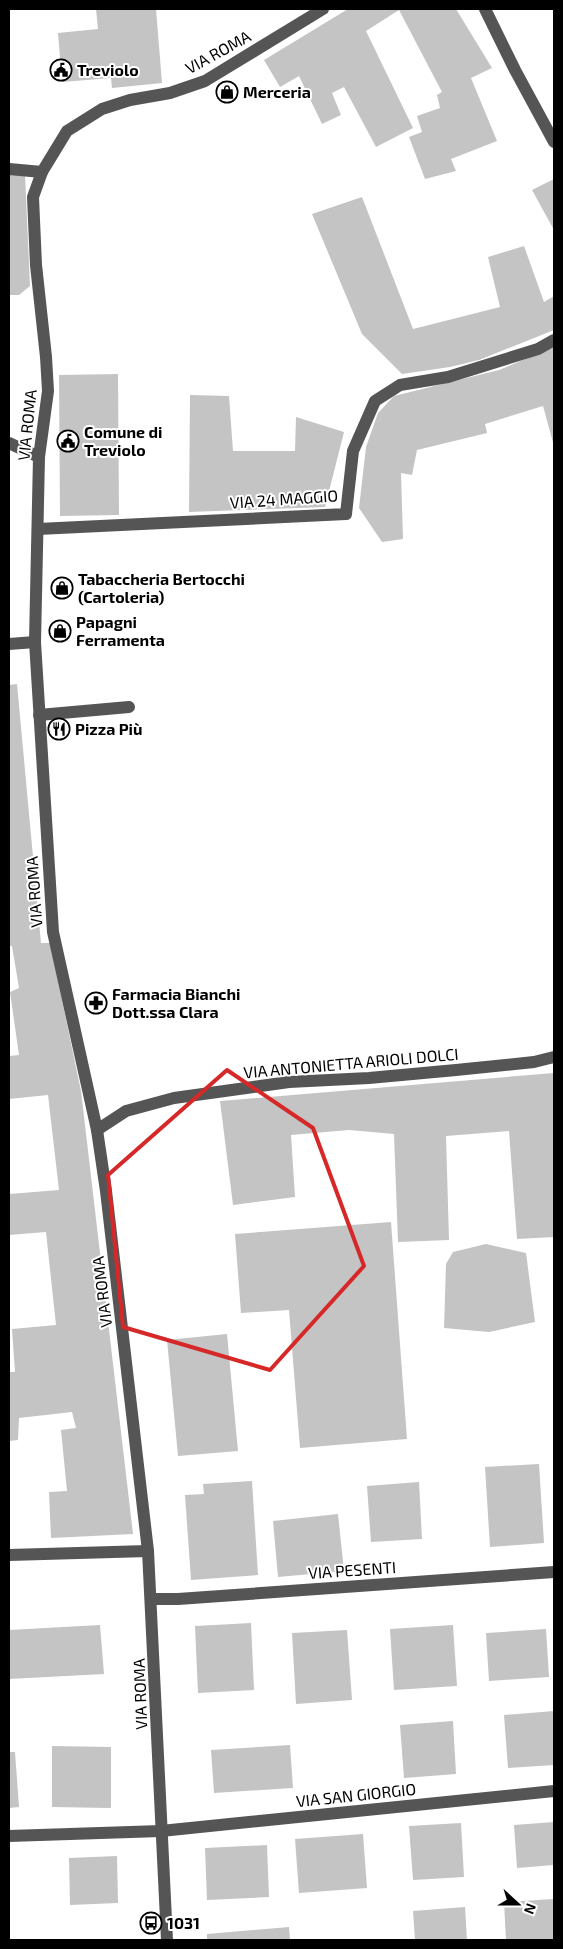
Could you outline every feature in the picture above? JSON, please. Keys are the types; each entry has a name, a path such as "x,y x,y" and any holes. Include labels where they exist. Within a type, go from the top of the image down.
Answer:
{"street":[{"name":"VIA ROMA","path":"167,1940 152,1599 148,1551 106,1191 97,1130 53,932 35,642 39,457 48,390 36,265 33,197 42,172 67,132 102,109 130,100 170,93 205,81 323,9"},
{"path":"485,9 554,142"},
{"path":"9,169 42,172"},
{"name":"VIA 24 MAGGIO","path":"38,529 346,514 353,451 375,401 400,385 448,377 538,349 554,340"},
{"path":"9,443 39,457"},
{"path":"9,644 35,642"},
{"path":"39,715 129,706"},
{"name":"VIA ANTONIETTA ARIOLI DOLCI","path":"97,1130 126,1111 174,1098 289,1082 369,1078 534,1062 554,1058"},
{"path":"9,1555 148,1551"},
{"name":"VIA PESENTI","path":"152,1599 178,1599 554,1572"},
{"name":"VIA SAN GIORGIO","path":"9,1836 161,1831 554,1791"}],"highlighted area":[{"path":"227,1070 313,1128 364,1266 270,1370 123,1327 108,1175"}],"building":[{"path":"96,9 156,9 162,83 112,88 111,78 62,82 58,33 98,29"},
{"path":"348,9 456,9 492,68 471,78 497,141 451,159 456,171 425,179 409,137 422,132 417,116 440,108 437,95 442,92 399,10 366,31 413,128 376,147 344,87 332,93 341,115 322,124 299,76 280,87 264,60"},
{"path":"9,174 25,174 30,286 19,295 9,295"},
{"path":"554,179 554,230 532,190"},
{"path":"362,197 413,329 500,307 488,257 524,246 544,302 554,296 554,330 479,360 450,367 402,374 362,334 312,214"},
{"path":"554,347 554,446 543,406 485,424 487,433 417,450 412,475 401,473 403,539 382,542 359,508 366,447 378,413 394,396 499,370"},
{"path":"118,374 119,515 60,516 59,375"},
{"path":"190,395 229,396 233,451 295,451 296,417 344,432 325,507 189,512"},
{"path":"17,684 41,943 50,943 81,1091 133,1534 51,1538 49,1492 67,1491 61,1430 76,1428 72,1412 19,1418 18,1440 9,1441 9,1372 15,1372 12,1329 56,1325 46,1232 9,1235 9,1194 59,1190 48,1095 9,1099 9,1056 19,1055 10,992 19,988 12,946 9,946 9,685"},
{"path":"554,1073 554,1237 517,1239 509,1131 446,1136 449,1240 398,1242 394,1134 349,1130 291,1135 295,1197 233,1205 220,1101"},
{"path":"391,1222 407,1439 300,1448 289,1310 241,1313 235,1234"},
{"path":"486,1244 526,1253 535,1322 489,1332 444,1328 446,1264 453,1252"},
{"path":"227,1334 238,1451 178,1456 167,1340"},
{"path":"539,1464 544,1543 490,1547 485,1467"},
{"path":"252,1481 258,1575 191,1580 185,1495 204,1494 203,1484"},
{"path":"419,1482 422,1539 371,1542 367,1486"},
{"path":"338,1514 344,1571 278,1577 273,1521"},
{"path":"251,1623 254,1690 198,1693 195,1626"},
{"path":"100,1625 104,1674 9,1679 9,1630"},
{"path":"453,1625 457,1686 394,1690 390,1629"},
{"path":"546,1629 549,1677 489,1681 486,1633"},
{"path":"347,1630 352,1700 296,1704 292,1633"},
{"path":"554,1711 554,1765 508,1768 504,1715"},
{"path":"453,1721 456,1774 404,1778 400,1725"},
{"path":"290,1745 293,1788 214,1793 211,1750"},
{"path":"52,1746 111,1747 111,1808 52,1807"},
{"path":"9,1752 15,1752 19,1807 9,1808"},
{"path":"554,1822 554,1865 517,1868 514,1825"},
{"path":"461,1823 464,1877 413,1880 409,1826"},
{"path":"363,1834 367,1888 299,1893 295,1839"},
{"path":"267,1845 269,1897 207,1900 205,1848"},
{"path":"117,1856 118,1903 70,1905 69,1858"},
{"path":"554,1899 554,1940 506,1940 504,1902"},
{"path":"465,1907 467,1940 415,1940 413,1911"},
{"path":"289,1927 290,1940 207,1940 207,1934"}],"place":[{"name":"Treviolo","path":"61,70"},
{"name":"Merceria","path":"227,92"},
{"name":"Comune di Treviolo","path":"68,441"},
{"name":"Tabaccheria Bertocchi (Cartoleria)","path":"62,588"},
{"name":"Papagni Ferramenta","path":"60,631"},
{"name":"Pizza Più","path":"59,729"},
{"name":"Farmacia Bianchi Dott.ssa Clara","path":"96,1003"},
{"name":"1031","path":"151,1923"}]}
